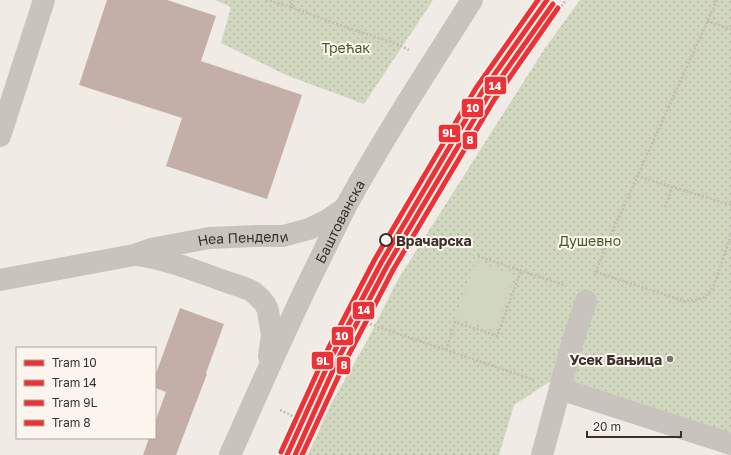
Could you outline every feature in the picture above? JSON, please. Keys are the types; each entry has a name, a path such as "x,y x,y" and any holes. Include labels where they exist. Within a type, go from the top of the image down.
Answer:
{"street":[{"path":"0,136 44,0"},
{"name":"Баштованска","path":"230,455 266,372 303,293 346,208 405,107 472,0"},
{"name":"Неа Пендели","path":"0,280 134,255 151,249 209,238 291,235 326,221 346,208"},
{"name":"Неа Пендели","path":"134,255 150,257 205,274 252,291 261,299 267,308 272,335 266,372"},
{"path":"542,455 574,338 587,298"},
{"path":"560,389 731,444"}],"path":[{"path":"266,0 291,7 397,44 410,50"},
{"path":"291,7 293,0"},
{"path":"255,399 313,426 367,323 468,141 566,0"},
{"path":"478,256 521,271 587,298 609,239 717,0"},
{"path":"707,21 731,29"},
{"path":"637,176 731,205"},
{"path":"665,207 672,187"},
{"path":"596,272 684,301 697,300 708,294 714,285 731,235"},
{"path":"446,350 455,322 497,336 521,271"},
{"path":"367,323 560,389"}],"green space":[{"name":"Трећак","path":"215,0 433,0 364,104 286,75 221,43 231,7"},
{"name":"Душевно","path":"580,0 731,0 731,435 557,377 514,405 499,455 308,455 331,404 367,341 397,281 545,48"},
{"path":"476,261 514,275 495,331 456,317"}],"building":[{"path":"107,0 167,0 216,16 201,61 302,95 267,199 166,166 182,118 79,85"},
{"path":"180,308 224,324 206,373 207,374 176,455 143,455 149,439 156,439 156,419 166,392 156,388 156,373"}],"tram line":[{"name":"9L","path":"281,452 327,351 375,259 476,88 538,0"},
{"name":"10","path":"287,455 333,354 381,263 482,92 547,0"},
{"name":"14","path":"295,455 339,357 387,266 488,96 553,4"},
{"name":"8","path":"302,455 346,360 393,270 494,100 558,8"}],"place":[{"name":"Врачарска","path":"386,240"},
{"name":"Усек Бањица","path":"670,359"}]}
